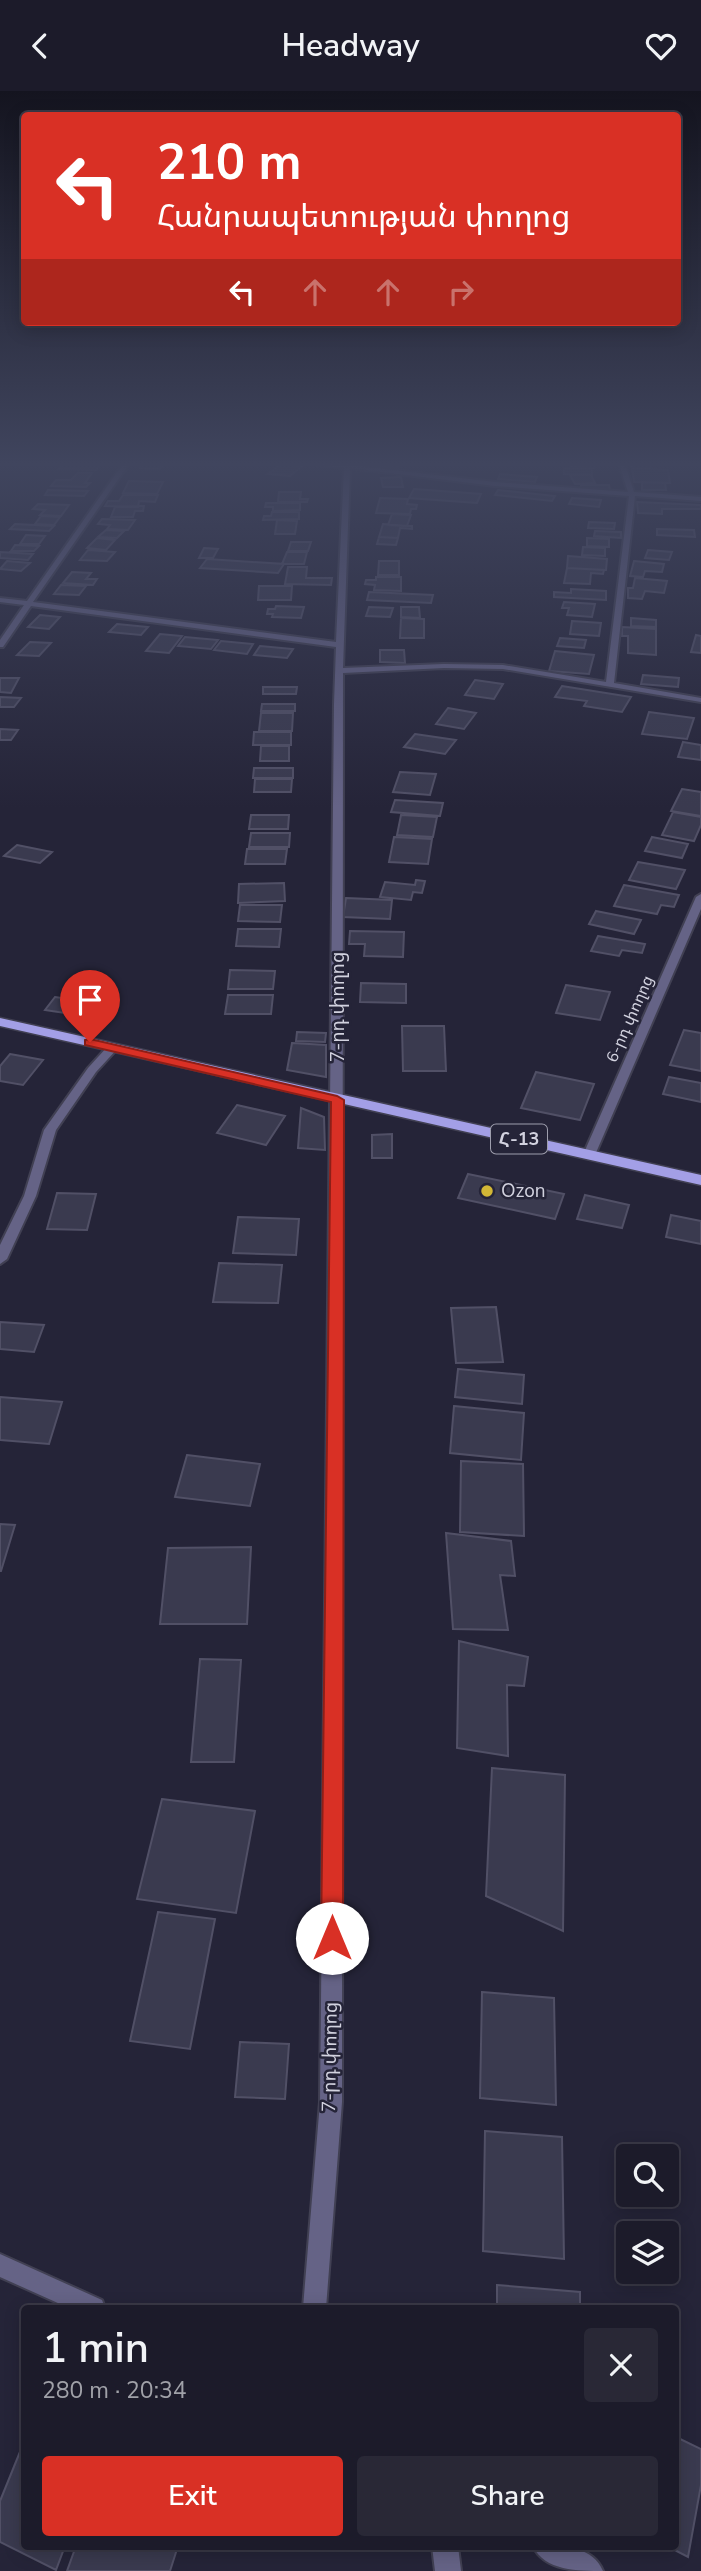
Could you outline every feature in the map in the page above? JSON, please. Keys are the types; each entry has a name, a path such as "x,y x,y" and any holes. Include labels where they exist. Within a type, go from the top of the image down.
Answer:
{"main road":[{"name":"Հ-13","path":"0,1022 701,1180"}],"street":[{"path":"0,645 49,577"},
{"name":"7-րդ փողոց","path":"315,2305 331,2102 340,671 343,577"},
{"path":"610,685 623,577"},
{"path":"0,600 341,645"},
{"path":"340,671 444,666 503,667 701,699"},
{"name":"6-րդ փողոց","path":"589,1155 701,897"},
{"path":"0,1259 30,1196 50,1130 92,1070 112,1048"},
{"path":"0,2265 87,2305"},
{"path":"445,2550 447,2571"},
{"path":"553,2550 590,2571"}],"building":[{"path":"68,577 97,579 93,585 63,583"},
{"path":"286,577 332,578 331,585 285,584"},
{"path":"376,577 401,577 401,591 374,590 375,585 365,584 366,580 376,580"},
{"path":"565,577 591,577 590,584 564,583"},
{"path":"635,578 667,581 664,593 645,591 642,599 628,598 628,588 633,588"},
{"path":"61,585 86,586 79,595 54,594"},
{"path":"259,586 292,586 291,600 258,600"},
{"path":"571,589 606,591 606,600 554,597 554,592 571,593"},
{"path":"369,592 433,595 431,603 367,600"},
{"path":"564,602 595,604 592,617 567,615 569,608 562,608"},
{"path":"276,606 304,607 301,618 272,617 273,614 267,614 268,609 275,609"},
{"path":"369,607 393,608 390,617 366,616"},
{"path":"401,607 419,607 420,618 401,617"},
{"path":"40,615 60,617 49,629 28,627"},
{"path":"401,618 424,619 424,638 400,638"},
{"path":"631,618 656,620 656,627 631,626"},
{"path":"572,621 601,623 599,636 570,634"},
{"path":"117,624 148,627 141,635 109,632"},
{"path":"622,627 656,629 656,655 628,653 628,636 622,636"},
{"path":"160,634 182,636 169,653 146,651"},
{"path":"696,635 701,636 701,653 691,652"},
{"path":"185,637 218,640 211,649 178,646"},
{"path":"560,638 586,640 584,648 557,646"},
{"path":"221,641 253,644 247,654 214,650"},
{"path":"30,642 51,643 39,656 17,655"},
{"path":"260,646 293,649 287,658 254,655"},
{"path":"380,650 404,650 405,663 380,662"},
{"path":"555,651 594,655 589,674 549,671"},
{"path":"643,675 679,678 678,687 641,684"},
{"path":"0,678 19,678 11,693 0,692"},
{"path":"475,680 503,684 494,699 465,695"},
{"path":"562,686 631,697 622,712 584,706 587,701 555,697"},
{"path":"263,687 297,687 296,694 263,694"},
{"path":"0,697 21,698 14,707 0,707"},
{"path":"262,704 295,704 295,711 261,711"},
{"path":"448,708 476,713 464,729 436,724"},
{"path":"649,712 694,718 687,739 642,734"},
{"path":"261,713 293,713 292,731 259,731"},
{"path":"0,729 18,730 11,740 0,740"},
{"path":"254,732 291,732 291,745 253,745"},
{"path":"415,734 456,740 445,754 404,747"},
{"path":"683,742 701,745 701,760 678,757"},
{"path":"261,746 289,746 289,761 260,761"},
{"path":"254,768 293,768 293,778 253,778"},
{"path":"400,772 436,774 430,795 393,792"},
{"path":"255,779 292,779 291,792 254,792"},
{"path":"682,789 701,792 701,816 671,811"},
{"path":"395,800 443,803 440,816 391,812"},
{"path":"673,812 701,817 701,825 694,841 662,835"},
{"path":"251,815 289,815 288,829 249,829"},
{"path":"401,815 437,817 433,837 397,835"},
{"path":"251,833 290,833 289,847 249,847"},
{"path":"394,837 432,839 428,864 389,862"},
{"path":"652,837 688,844 682,858 645,851"},
{"path":"17,845 52,852 40,863 4,856"},
{"path":"247,849 287,849 285,864 245,864"},
{"path":"638,862 685,870 676,889 629,880"},
{"path":"416,880 425,881 422,893 413,892 411,900 380,897 385,882 415,885"},
{"path":"284,883 285,901 238,903 239,884"},
{"path":"624,885 679,895 674,907 661,905 657,914 614,906"},
{"path":"346,898 392,900 390,919 343,917"},
{"path":"240,905 282,905 280,922 238,921"},
{"path":"596,911 641,920 634,934 589,924"},
{"path":"238,929 281,929 279,947 236,946"},
{"path":"350,931 404,932 403,957 364,956 365,944 349,944"},
{"path":"598,936 645,944 642,953 622,950 619,956 591,951"},
{"path":"230,970 275,971 273,989 228,989"},
{"path":"361,983 406,984 406,1003 360,1002"},
{"path":"566,985 610,992 600,1020 556,1013"},
{"path":"228,995 273,995 271,1014 225,1014"},
{"path":"55,997 88,1002 78,1015 45,1010"},
{"path":"402,1026 444,1026 446,1071 403,1071"},
{"path":"684,1030 701,1033 701,1071 670,1065"},
{"path":"297,1032 326,1033 325,1042 296,1041"},
{"path":"292,1043 326,1045 326,1077 287,1070"},
{"path":"10,1054 43,1060 23,1085 0,1081 0,1066"},
{"path":"536,1072 594,1084 580,1120 521,1108"},
{"path":"669,1077 701,1083 701,1102 663,1094"},
{"path":"237,1105 285,1116 266,1145 217,1133"},
{"path":"301,1108 324,1117 325,1150 298,1148"},
{"path":"392,1134 392,1158 372,1158 372,1135"},
{"path":"468,1174 564,1194 555,1219 458,1198"},
{"path":"57,1193 96,1194 87,1230 47,1229"},
{"path":"585,1195 629,1205 622,1228 577,1219"},
{"path":"671,1215 701,1221 701,1244 666,1237"},
{"path":"238,1217 299,1219 296,1255 233,1253"},
{"path":"219,1263 282,1265 278,1303 213,1302"},
{"path":"496,1307 503,1362 456,1363 451,1308"},
{"path":"0,1322 44,1325 34,1352 0,1349"},
{"path":"458,1369 524,1375 522,1404 455,1397"},
{"path":"0,1397 62,1402 49,1444 0,1440"},
{"path":"454,1406 524,1413 521,1460 450,1453"},
{"path":"187,1455 260,1464 250,1506 175,1497"},
{"path":"461,1461 523,1464 524,1536 460,1532"},
{"path":"0,1524 15,1525 1,1571 0,1571"},
{"path":"446,1533 511,1541 515,1576 500,1575 508,1630 453,1629"},
{"path":"251,1547 247,1624 160,1624 168,1548"},
{"path":"459,1641 528,1657 524,1686 507,1685 508,1756 457,1748"},
{"path":"200,1659 241,1660 234,1762 191,1762"},
{"path":"492,1768 565,1775 563,1931 486,1896"},
{"path":"162,1799 255,1811 236,1913 137,1899"},
{"path":"158,1912 215,1919 190,2049 130,2041"},
{"path":"482,1992 554,1998 556,2105 480,2098"},
{"path":"240,2042 289,2044 285,2099 235,2097"},
{"path":"485,2131 562,2137 564,2259 483,2251"},
{"path":"497,2285 580,2292 580,2305 497,2305"},
{"path":"679,2438 701,2449 701,2485 688,2557 675,2550 679,2550"},
{"path":"21,2449 21,2550 64,2550 56,2570 0,2542 0,2501"},
{"path":"75,2550 177,2550 170,2571 67,2571"}],"place":[{"name":"Ozon","path":"487,1191"}],"route":[{"path":"90,1042 337,1100 332,1938"}]}
